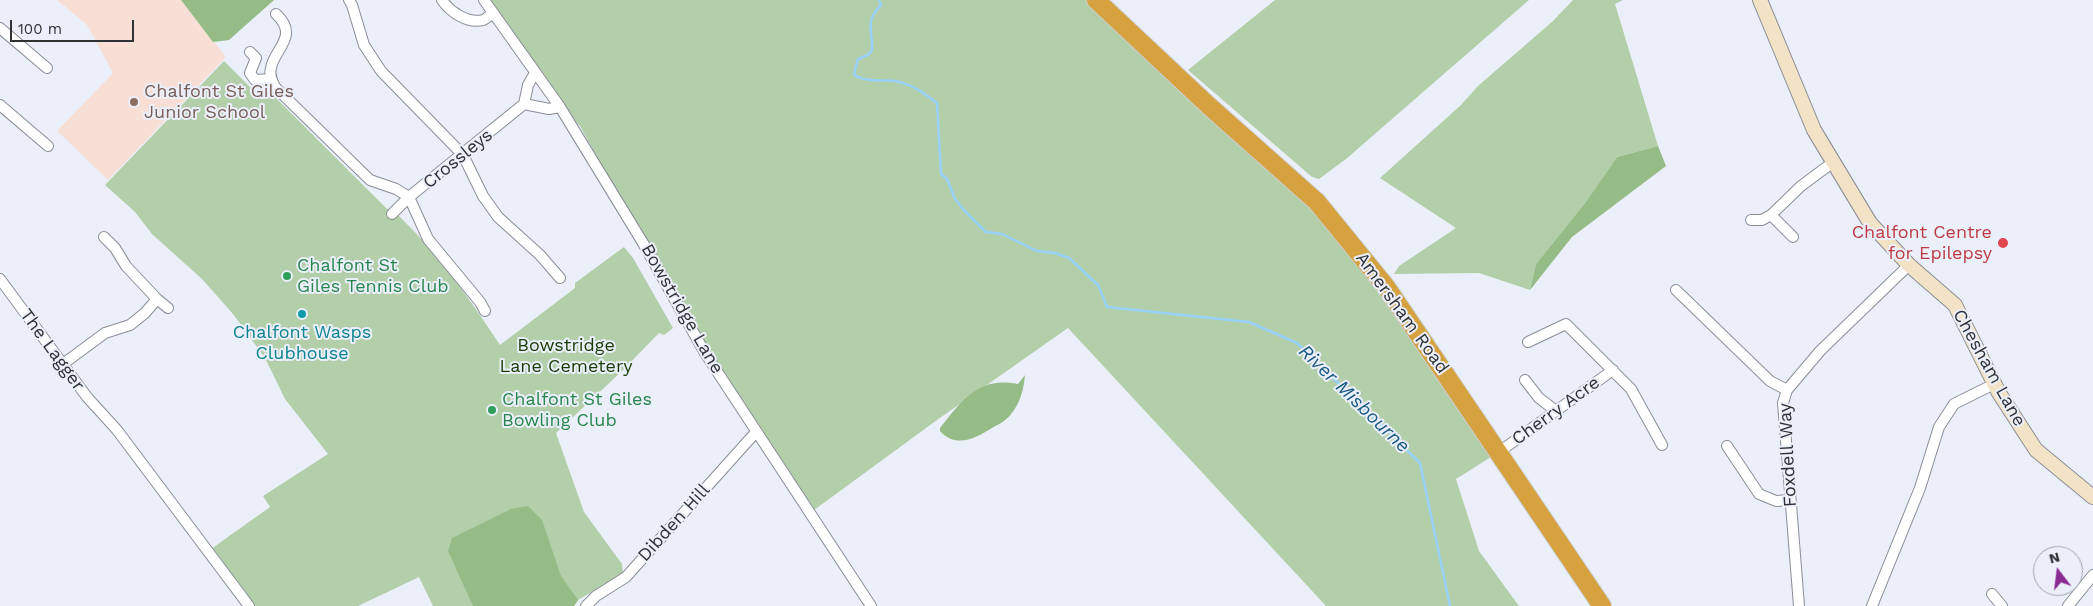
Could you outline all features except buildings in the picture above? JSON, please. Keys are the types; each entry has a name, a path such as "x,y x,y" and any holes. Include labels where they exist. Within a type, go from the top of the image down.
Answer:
{"highway":[{"name":"Amersham Road","path":"1096,0 1157,58 1317,202 1388,288 1602,606"}],"street":[{"path":"349,0 364,45 381,70 463,156 483,196 498,217 540,255 560,278"},
{"path":"442,0 448,9 467,19 482,20 493,13"},
{"name":"Bowstridge Lane","path":"484,0 560,107 643,242 705,353 871,606"},
{"name":"Chesham Lane","path":"1760,0 1814,130 1832,163 1870,223 1909,265 1955,304 1994,384 2036,450 2093,496"},
{"path":"276,14 281,19 286,36 284,44 270,66 271,79 275,87 370,180 396,189 409,198 428,239 480,302 485,311"},
{"path":"0,28 47,68"},
{"path":"250,52 256,58 250,73 255,80 271,79"},
{"path":"535,73 528,86 524,104 549,109 560,107"},
{"name":"Crossleys","path":"392,214 524,104"},
{"path":"0,105 48,146"},
{"path":"1751,220 1762,220 1771,215 1801,186 1832,163"},
{"path":"1771,215 1793,237"},
{"path":"104,237 115,248 126,266 168,308"},
{"name":"Foxdell Way","path":"1799,606 1783,403 1786,390 1820,351 1909,265"},
{"name":"The Lagger","path":"0,279 87,397 117,430 202,546 249,606"},
{"path":"1676,290 1770,381 1786,390"},
{"path":"63,364 105,333 130,325 146,313 157,299"},
{"name":"Cherry Acre","path":"1528,342 1566,324 1631,389 1662,445"},
{"name":"Cherry Acre","path":"1499,452 1613,370"},
{"path":"1525,380 1539,398 1556,411"},
{"path":"1872,606 1917,496 1939,428 1954,404 1994,384"},
{"name":"Dibden Hill","path":"586,606 596,596 626,577 756,432"},
{"path":"1727,446 1760,494 1776,501 1790,500"},
{"path":"2068,606 2093,575"},
{"path":"1992,594 2002,606"}],"shaded area":[{"name":"Chalfont St Giles Junior School","path":"57,0 181,0 226,57 108,180 57,131 113,73 87,25"}],"green space":[{"path":"181,0 274,0 229,40 213,42"},
{"path":"487,0 1096,0 1317,202 1499,452 1456,479 1479,551 1519,606 1326,606 1068,328 937,420 810,513 705,353 580,126 560,107"},
{"path":"1275,0 1529,0 1346,159 1319,179 1312,177 1188,70"},
{"path":"1573,0 1623,0 1615,4 1658,146 1617,157 1585,203 1536,264 1530,290 1479,273 1394,274 1399,266 1456,228 1380,178 1461,105 1478,86 1553,21"},
{"name":"Bowstridge Lane Cemetery","path":"224,61 259,96 264,98 271,93 386,208 400,217 416,233 454,279 500,345 575,288 575,283 624,247 633,258 673,328 664,335 659,333 556,433 584,512 622,564 623,574 578,600 574,606 433,606 419,577 358,606 253,606 211,549 270,507 263,496 328,454 285,399 265,358 233,314 202,279 152,234 135,212 105,185"},
{"path":"1658,146 1666,166 1572,237 1530,290 1536,264 1585,203 1617,157"},
{"path":"1025,375 1023,390 1017,406 1002,422 966,440 953,440 940,431 940,428 956,408 973,392 992,384 1004,382 1018,384"},
{"path":"528,506 542,520 561,576 578,600 574,606 473,606 448,551 452,538 511,509"}],"waterway":[{"name":"River Misbourne","path":"879,0 881,5 871,21 872,50 868,55 858,59 854,74 857,77 867,79 907,84 937,103 941,174 947,179 955,199 965,211 986,232 1002,234 1037,251 1055,253 1069,258 1098,285 1107,307 1249,322 1297,343 1420,463 1450,606"}],"place":[{"name":"Chalfont St Giles Junior School","path":"134,102"},
{"name":"Chalfont Centre for Epilepsy","path":"2003,243"},
{"name":"Chalfont St Giles Tennis Club","path":"287,276"},
{"name":"Chalfont Wasps Clubhouse","path":"302,314"},
{"name":"Chalfont St Giles Bowling Club","path":"492,410"}]}
